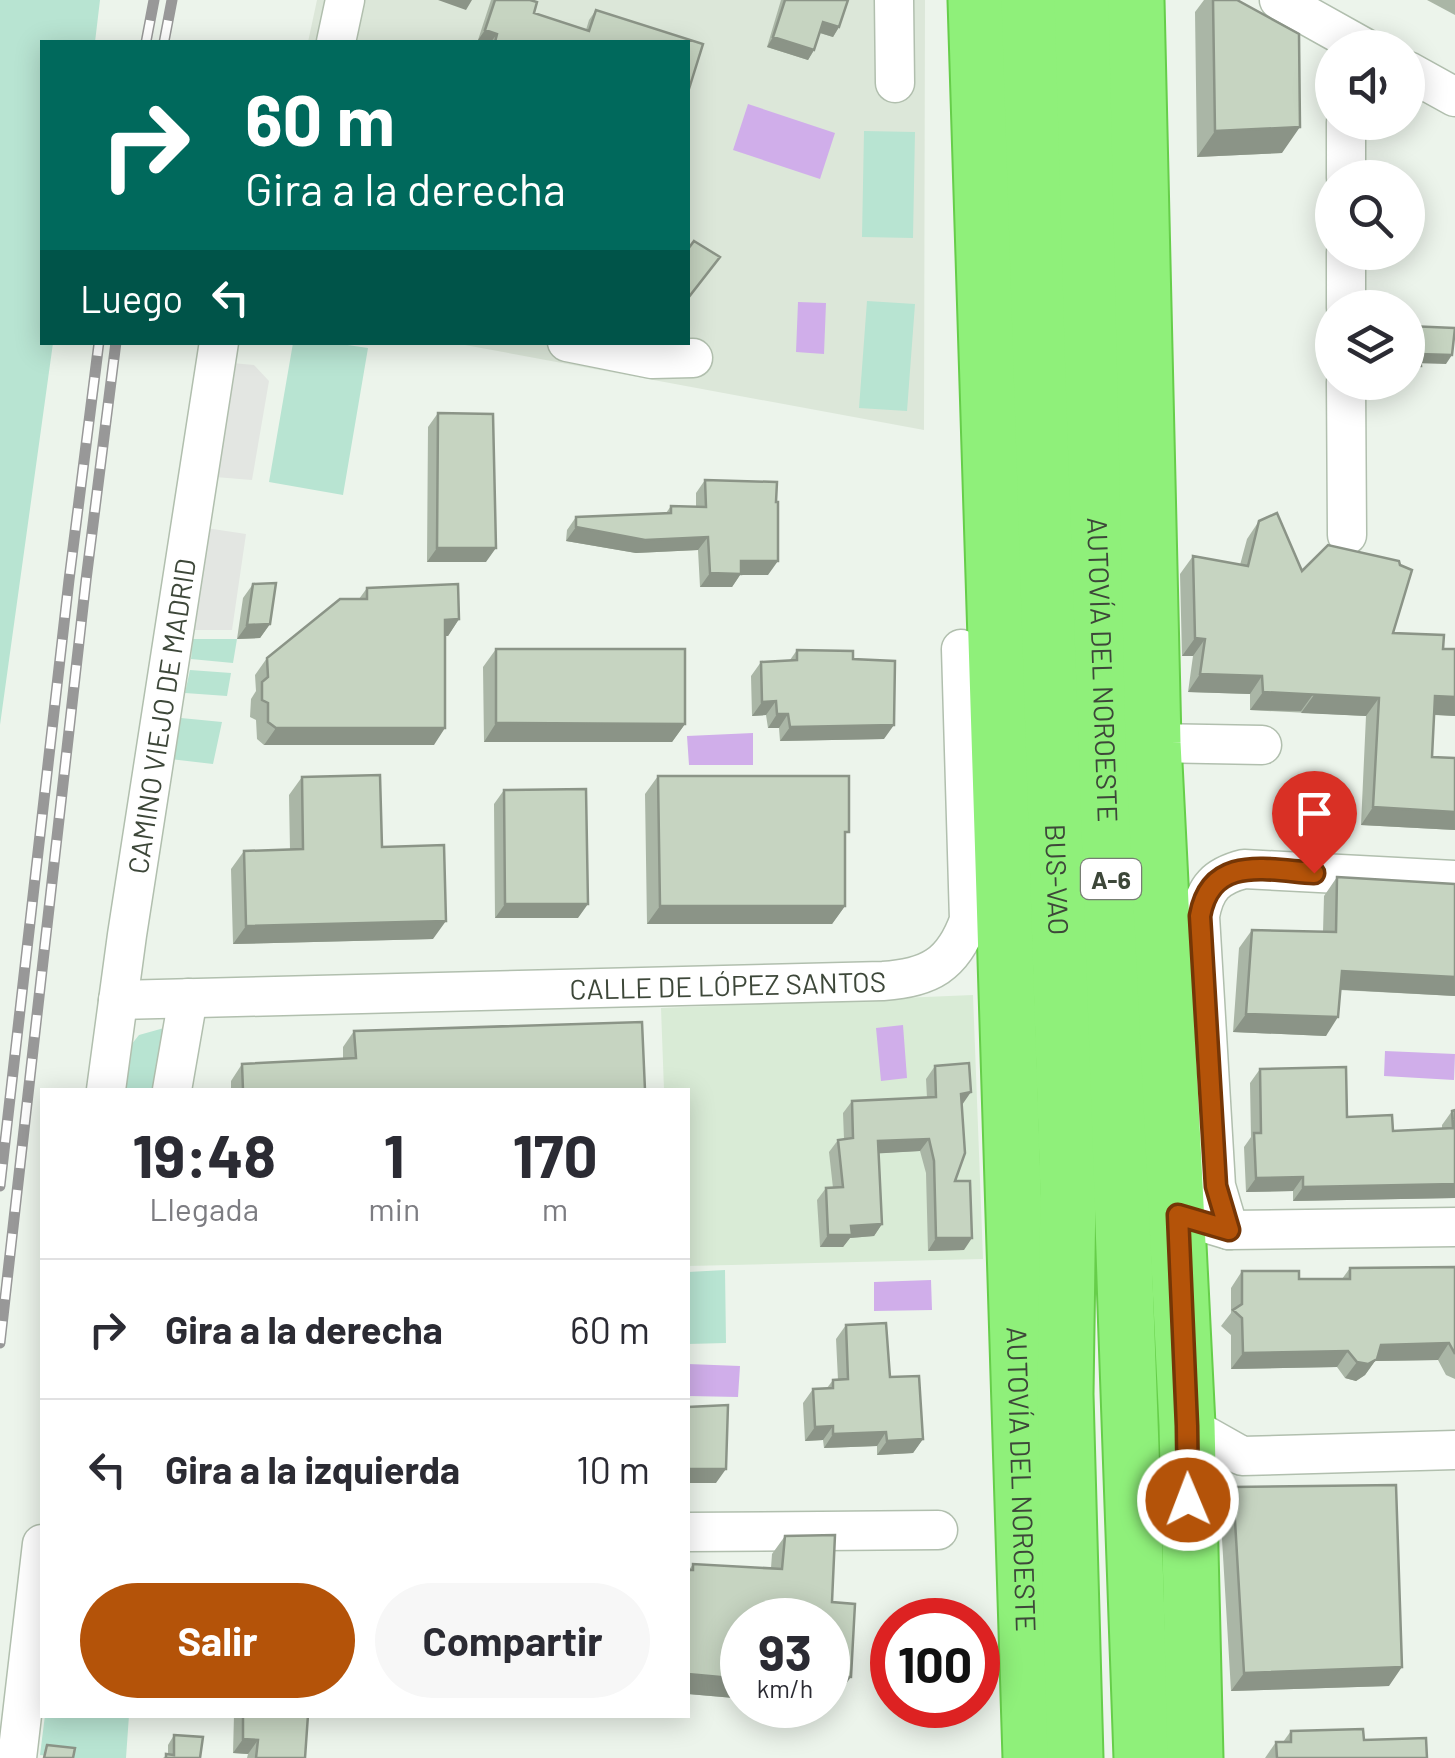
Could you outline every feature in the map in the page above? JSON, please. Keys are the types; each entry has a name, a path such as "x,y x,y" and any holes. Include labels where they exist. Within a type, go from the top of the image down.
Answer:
{"highway":[{"path":"946,0 951,359 961,650"},
{"name":"AUTOVÍA DEL NOROESTE","path":"976,0 1031,1758"},
{"name":"BUS-VAO","path":"1029,0 1068,1193 1065,1394 1075,1758"},
{"name":"AUTOVÍA DEL NOROESTE","path":"1082,0 1142,1758"},
{"path":"1136,0 1153,742 1187,1426 1195,1758"},
{"path":"1068,1193 1084,1391 1098,1758"}],"street":[{"path":"336,40 345,0"},
{"path":"894,0 894,83"},
{"path":"1279,0 1329,30"},
{"path":"1425,80 1455,97"},
{"name":"CAMINO VIEJO DE MADRID","path":"106,1088 219,345"},
{"path":"582,345 652,359 693,358"},
{"path":"1346,400 1347,536"},
{"name":"CALLE DE LÓPEZ SANTOS","path":"118,1000 905,980 926,975 953,952 968,920 961,650"},
{"path":"1153,742 1262,745"},
{"path":"1229,1230 1216,1186 1200,916 1203,898 1218,880 1244,869 1455,880"},
{"path":"172,1088 188,998"},
{"path":"1178,1215 1229,1230 1455,1227"},
{"path":"1187,1426 1242,1456 1455,1450"},
{"path":"1188,1500 1242,1456"},
{"path":"690,1532 938,1530"},
{"path":"17,1758 40,1561"}],"shaded area":[{"path":"0,0 100,0 95,40 40,40 40,345 53,345 0,725"},
{"path":"317,0 925,0 924,430 465,345 690,345 690,40 308,40"},
{"path":"748,104 835,133 820,179 733,150"},
{"path":"864,131 915,132 913,238 862,237"},
{"path":"867,301 915,304 907,411 859,408"},
{"path":"798,302 826,303 824,354 796,352"},
{"path":"293,345 368,348 343,495 269,482"},
{"path":"232,363 254,365 269,381 252,480 215,477"},
{"path":"206,528 246,534 232,630 187,630"},
{"path":"193,639 237,639 233,663 191,659"},
{"path":"190,670 231,673 227,696 185,693"},
{"path":"181,718 222,722 213,764 170,759"},
{"path":"753,733 753,765 689,765 687,736"},
{"path":"973,995 983,1259 690,1266 690,1088 664,1088 661,1008"},
{"path":"903,1025 907,1078 881,1081 876,1028"},
{"path":"164,1028 153,1088 124,1088 131,1045 139,1035"},
{"path":"1385,1051 1455,1054 1454,1080 1384,1076"},
{"path":"725,1270 726,1343 690,1344 690,1272"},
{"path":"931,1280 932,1310 874,1311 874,1282"},
{"path":"690,1364 740,1366 738,1397 690,1396"},
{"path":"45,1718 129,1718 126,1758 40,1755"}],"building":[{"path":"495,0 530,0 537,2 534,13 589,31 596,10 703,44 690,86 690,40 496,40 497,34 485,30"},
{"path":"785,0 848,0 839,27 823,22 814,50 773,37"},
{"path":"1213,0 1237,0 1299,34 1300,127 1215,131"},
{"path":"694,241 720,257 690,295 690,246"},
{"path":"1425,327 1455,328 1452,355 1425,354"},
{"path":"438,413 493,414 496,548 437,548"},
{"path":"705,480 777,482 778,561 741,561 741,574 710,573 708,537 645,540 576,527 576,517 671,513 671,506 706,507"},
{"path":"1277,513 1302,571 1328,545 1399,561 1412,570 1393,633 1444,635 1443,649 1455,649 1455,697 1435,696 1432,757 1455,758 1455,812 1373,807 1379,698 1263,692 1262,676 1200,674 1205,639 1195,638 1193,556 1248,566 1259,521"},
{"path":"276,583 270,624 247,625 253,584"},
{"path":"458,584 459,619 445,620 445,728 276,728 268,722 268,703 262,700 262,682 268,677 267,658 340,599 367,599 367,588"},
{"path":"496,649 685,649 685,724 496,723"},
{"path":"797,650 853,651 853,659 895,661 894,725 790,727 788,714 777,714 776,701 762,702 761,662 797,660"},
{"path":"380,775 382,847 444,845 446,921 246,926 244,851 303,849 302,777"},
{"path":"658,776 849,776 845,906 660,906"},
{"path":"586,789 588,904 505,904 504,790"},
{"path":"1337,877 1455,884 1455,977 1342,971 1338,1017 1246,1014 1252,930 1336,932"},
{"path":"642,1022 645,1088 243,1088 242,1064 356,1058 354,1031"},
{"path":"969,1063 971,1092 961,1094 965,1153 955,1181 970,1181 972,1238 936,1238 934,1161 929,1139 878,1141 882,1224 851,1226 852,1235 828,1235 826,1188 843,1187 838,1140 853,1138 852,1101 936,1097 935,1066"},
{"path":"1346,1067 1347,1117 1392,1115 1393,1131 1453,1128 1455,1110 1455,1184 1303,1187 1303,1177 1256,1178 1254,1133 1261,1133 1260,1069"},
{"path":"1455,1267 1455,1354 1449,1343 1381,1345 1377,1359 1368,1364 1357,1362 1348,1351 1243,1353 1242,1318 1233,1310 1242,1304 1242,1271 1299,1271 1299,1279 1350,1279 1350,1268"},
{"path":"886,1323 890,1377 919,1376 923,1439 887,1441 886,1432 833,1434 833,1426 815,1427 813,1389 833,1388 833,1380 848,1379 846,1325"},
{"path":"728,1405 726,1469 690,1469 690,1407"},
{"path":"1396,1485 1402,1667 1244,1673 1233,1487"},
{"path":"835,1535 832,1598 720,1598 720,1677 690,1674 693,1564 782,1569 785,1536"},
{"path":"850,1604 855,1604 850,1677"},
{"path":"243,1718 308,1718 305,1758 256,1758 258,1740 243,1739"},
{"path":"1363,1729 1364,1740 1426,1738 1427,1758 1277,1758 1276,1742 1291,1742 1291,1731"},
{"path":"174,1735 203,1737 200,1758 166,1758 166,1754 174,1755"},
{"path":"47,1745 75,1748 73,1758 44,1758"}],"railway":[{"path":"146,40 154,0"},
{"path":"164,40 172,0"},
{"path":"0,1186 99,345"},
{"path":"0,1343 116,345"}],"route":[{"path":"1188,1500 1178,1215 1229,1230 1216,1186 1200,916 1203,898 1218,880 1244,869 1314,873"}]}
